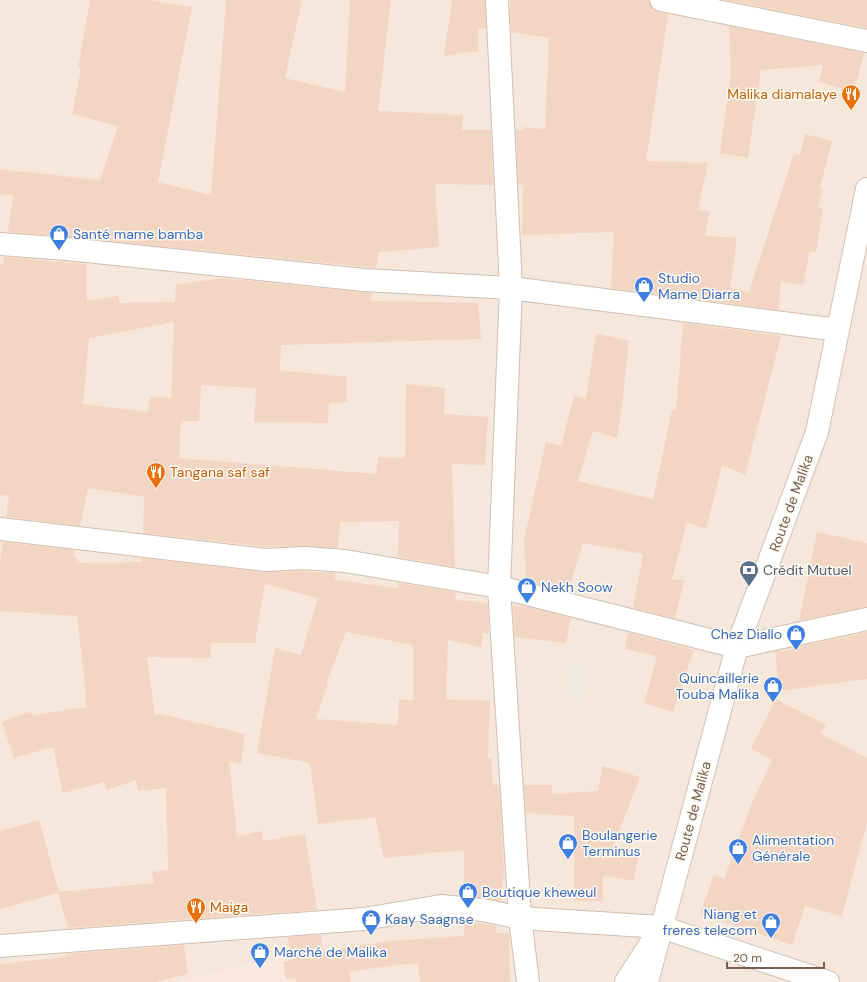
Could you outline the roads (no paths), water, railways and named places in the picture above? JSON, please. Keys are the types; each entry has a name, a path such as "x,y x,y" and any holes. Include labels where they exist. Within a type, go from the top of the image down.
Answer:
{"street":[{"path":"497,0 511,288 499,587 520,918 528,982"},
{"path":"661,0 867,41"},
{"name":"Route de Malika","path":"647,982 737,647 817,432 838,330 860,256 867,189"},
{"path":"0,244 67,249 364,280 511,288 838,330"},
{"path":"0,529 266,560 306,558 345,561 499,587 737,647 867,619"},
{"path":"0,946 364,919 442,906 483,910 520,918 661,927 828,982"},
{"name":"Route de Malika","path":"626,982 661,927"}],"place":[{"name":"Malika diamalaye","path":"851,111"},
{"name":"Santé mame bamba","path":"59,251"},
{"name":"Studio Mame Diarra","path":"644,303"},
{"name":"Tangana saf saf","path":"156,489"},
{"name":"Crédit Mutuel","path":"749,587"},
{"name":"Nekh Soow","path":"527,604"},
{"name":"Chez Diallo","path":"796,651"},
{"name":"Quincaillerie Touba Malika","path":"773,703"},
{"name":"Boulangerie Terminus","path":"568,860"},
{"name":"Alimentation Générale","path":"738,865"},
{"name":"Boutique kheweul","path":"468,909"},
{"name":"Maiga","path":"196,924"},
{"name":"Kaay Saagnse","path":"371,936"},
{"name":"Niang et freres telecom","path":"771,939"},
{"name":"Marché de Malika","path":"260,969"}]}
